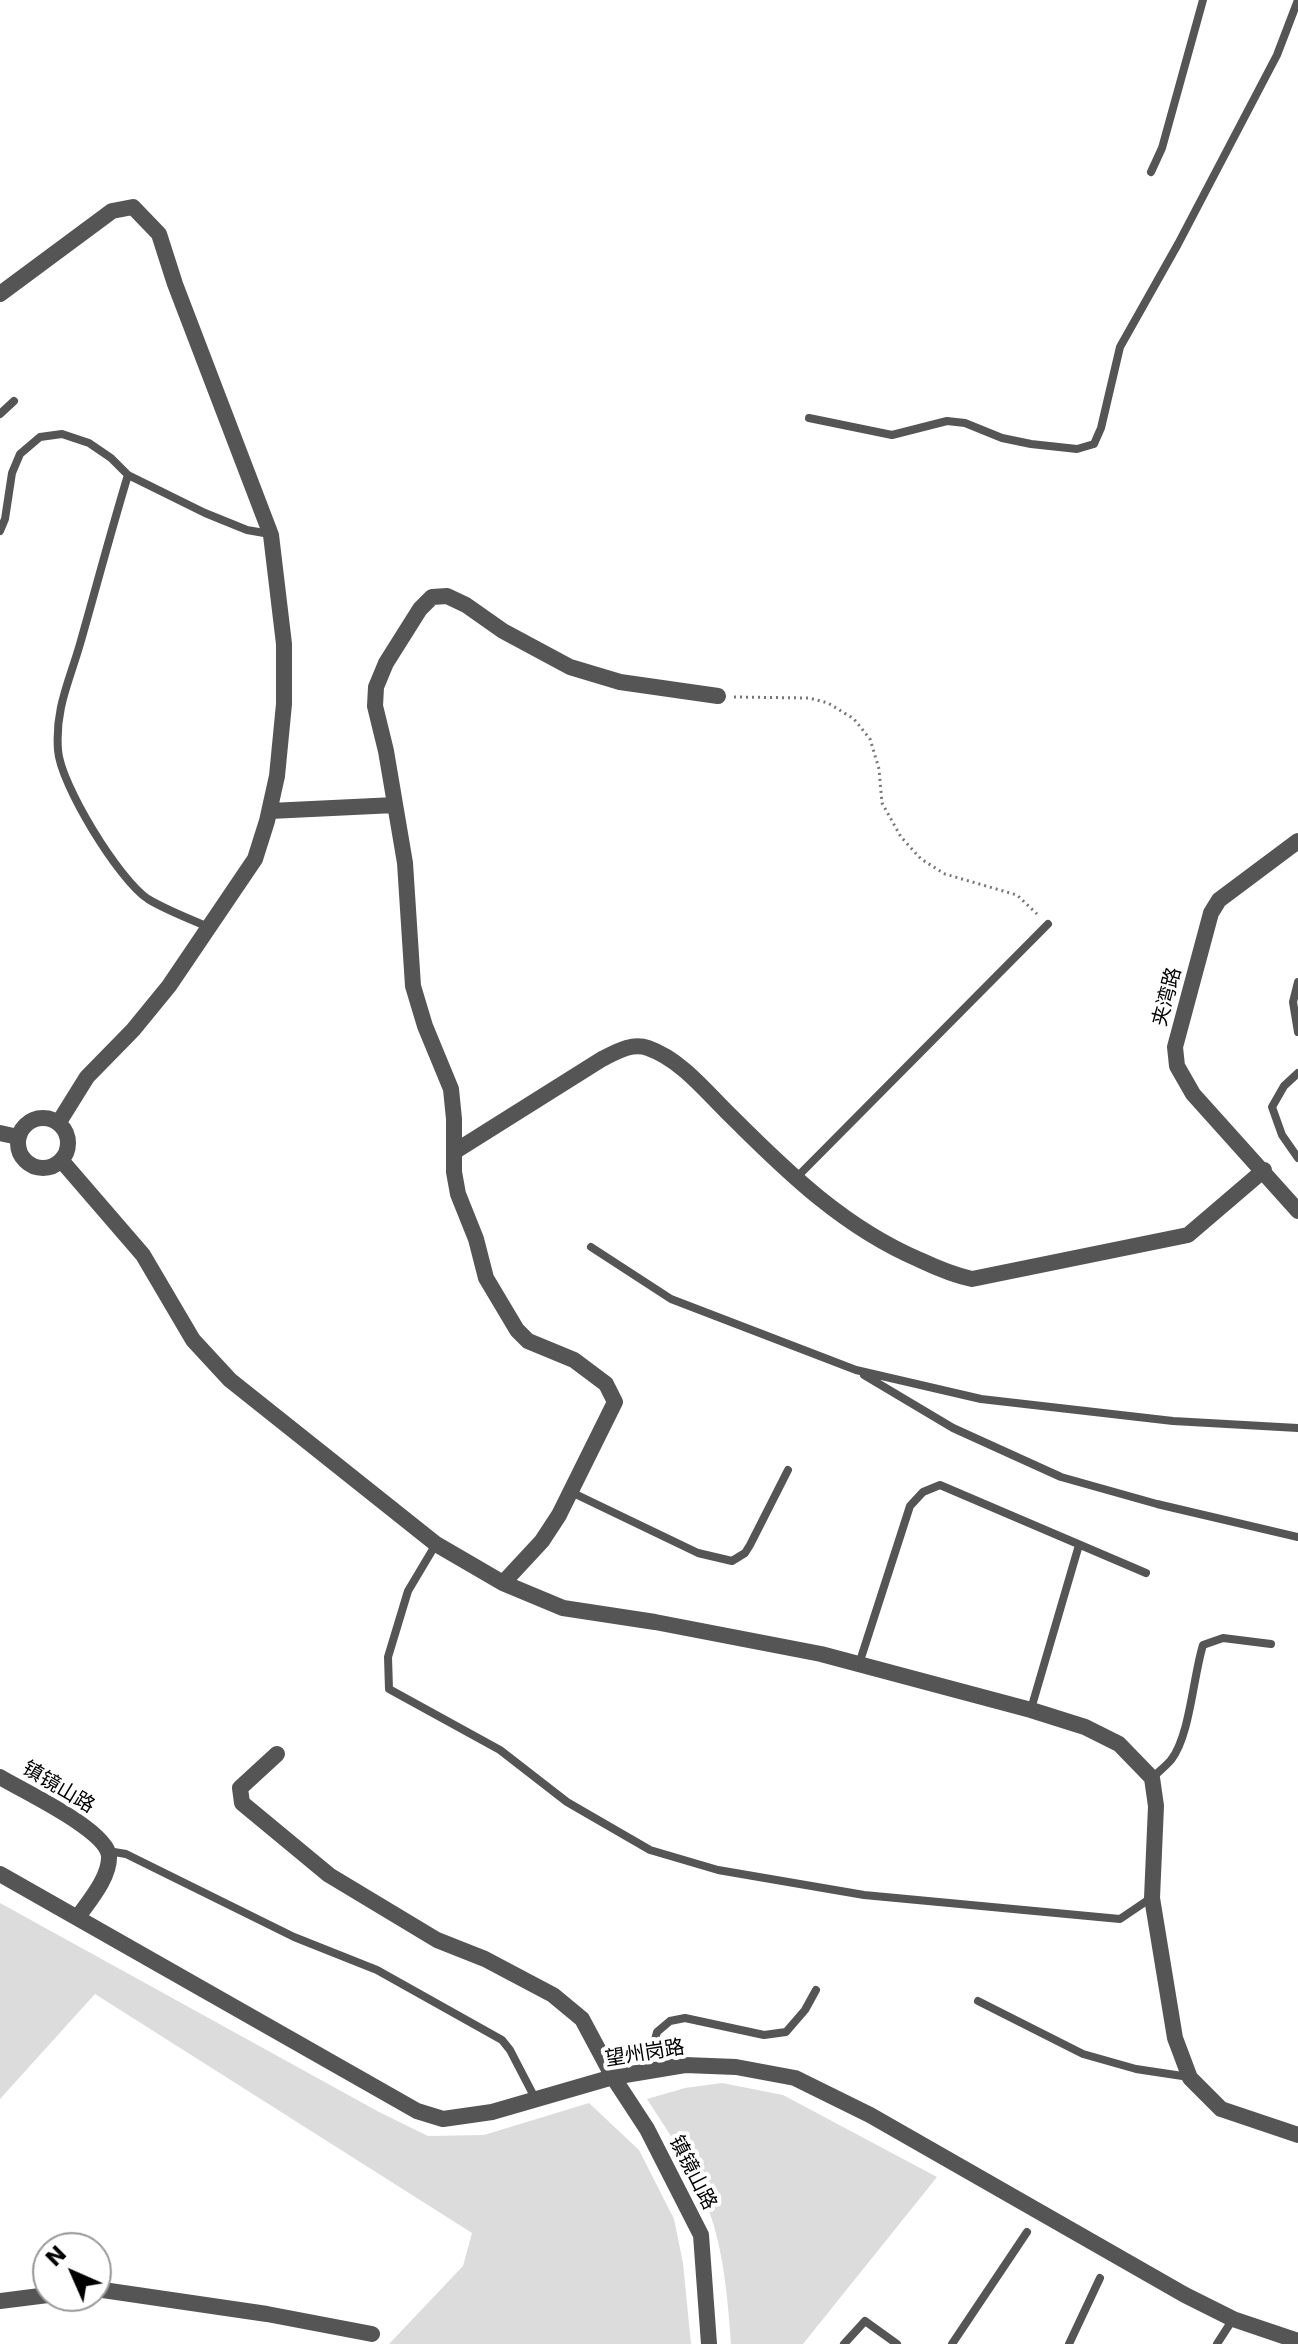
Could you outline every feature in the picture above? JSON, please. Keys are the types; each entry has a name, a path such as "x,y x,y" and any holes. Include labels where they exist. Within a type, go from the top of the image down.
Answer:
{"street":[{"path":"0,294 112,211 133,207 159,234 175,284 271,535 284,644 284,704 277,776 255,859 155,1004 87,1077 59,1122"},
{"path":"503,1583 542,1541 615,1402 606,1384 574,1360 528,1341 517,1330 486,1278 476,1239 458,1194 451,1089 425,1026 413,986 405,863 375,706 376,687 386,663 420,609 432,597 447,596 570,667 620,682 718,696"},
{"path":"270,811 395,805"},
{"name":"夹湾路","path":"1298,841 1219,900 1211,913 1175,1047 1177,1066 1193,1094 1298,1211"},
{"path":"454,1152 602,1059 626,1048 645,1046 677,1064 794,1179 838,1214 900,1252 955,1276 972,1279 1188,1235 1264,1170"},
{"path":"43,1117 59,1122 68,1137 66,1154 47,1168 31,1165 20,1154 18,1137 21,1129 34,1118 43,1117"},
{"path":"0,1133 18,1137"},
{"path":"61,1160 143,1255 193,1340 230,1380 436,1544 503,1583 563,1608 821,1654 1031,1710 1085,1727 1119,1744 1152,1778 1156,1806 1152,1898 1175,2038 1190,2078 1221,2109 1298,2135"},
{"name":"镇镜山路","path":"277,1754 240,1788 242,1803 329,1875 437,1940 485,1959 553,1995 582,2019 613,2077 647,2129 701,2235 709,2344"},
{"name":"镇镜山路","path":"0,1777 81,1824 104,1842 108,1851"},
{"path":"78,1917 106,1872 110,1859 108,1851"},
{"name":"望州岗路","path":"0,1874 417,2111 443,2119 492,2112 613,2077 685,2065 736,2067 795,2078 870,2115 1185,2295 1233,2319 1298,2341"},
{"path":"112,2291 267,2314 372,2334"},
{"path":"0,2301 32,2297"}],"lane":[{"path":"1151,172 1162,148 1203,0"},
{"path":"809,418 892,435 947,421 965,423 1002,438 1031,444 1077,449 1094,444 1101,428 1120,347 1277,55 1298,0"},
{"path":"0,414 14,401"},
{"path":"0,531 20,454 40,437 62,434 89,443 128,475 219,519 271,535"},
{"path":"128,475 79,648 63,691 58,752 66,780 79,806 117,866 146,898 208,927"},
{"path":"794,1179 1048,924"},
{"path":"1298,982 1293,1002 1298,1032"},
{"path":"1298,1073 1284,1086 1272,1107 1282,1135 1298,1158"},
{"path":"591,1247 671,1299 856,1370 981,1399 1173,1421 1298,1428"},
{"path":"856,1370 953,1428 1061,1477 1157,1504 1298,1537"},
{"path":"570,1491 698,1553 732,1561 745,1553 750,1545 788,1470"},
{"path":"859,1664 910,1506 923,1492 940,1485 1146,1573"},
{"path":"436,1544 408,1591 388,1657 389,1689 500,1750 567,1802 650,1850 718,1870 864,1895 1120,1919 1152,1898"},
{"path":"1031,1710 1079,1545"},
{"path":"1152,1778 1172,1759 1183,1737 1195,1670 1203,1645 1223,1638 1271,1644"},
{"path":"108,1851 126,1854 294,1937 377,1970 429,1997 502,2040 536,2101"},
{"path":"647,2071 657,2032 670,2021 685,2018 764,2035 786,2032 805,2010 816,1990"},
{"path":"978,2001 1083,2054 1136,2069 1190,2078"},
{"path":"952,2344 1027,2232"},
{"path":"1069,2344 1100,2278"},
{"path":"1217,2344 1233,2319"},
{"path":"844,2344 865,2321 897,2344"}],"path":[{"path":"718,696 809,698 828,703 854,719 870,739 879,769 882,803 901,837 921,859 945,874 1017,895 1048,924"}],"shaded area":[{"path":"0,1903 428,2136 484,2135 589,2103 639,2150 674,2219 683,2263 691,2344 389,2344 463,2266 472,2233 95,1994 0,2099"},
{"path":"722,2083 783,2095 937,2177 803,2344 731,2344 718,2240 708,2209 685,2160 647,2099 685,2088"}]}
